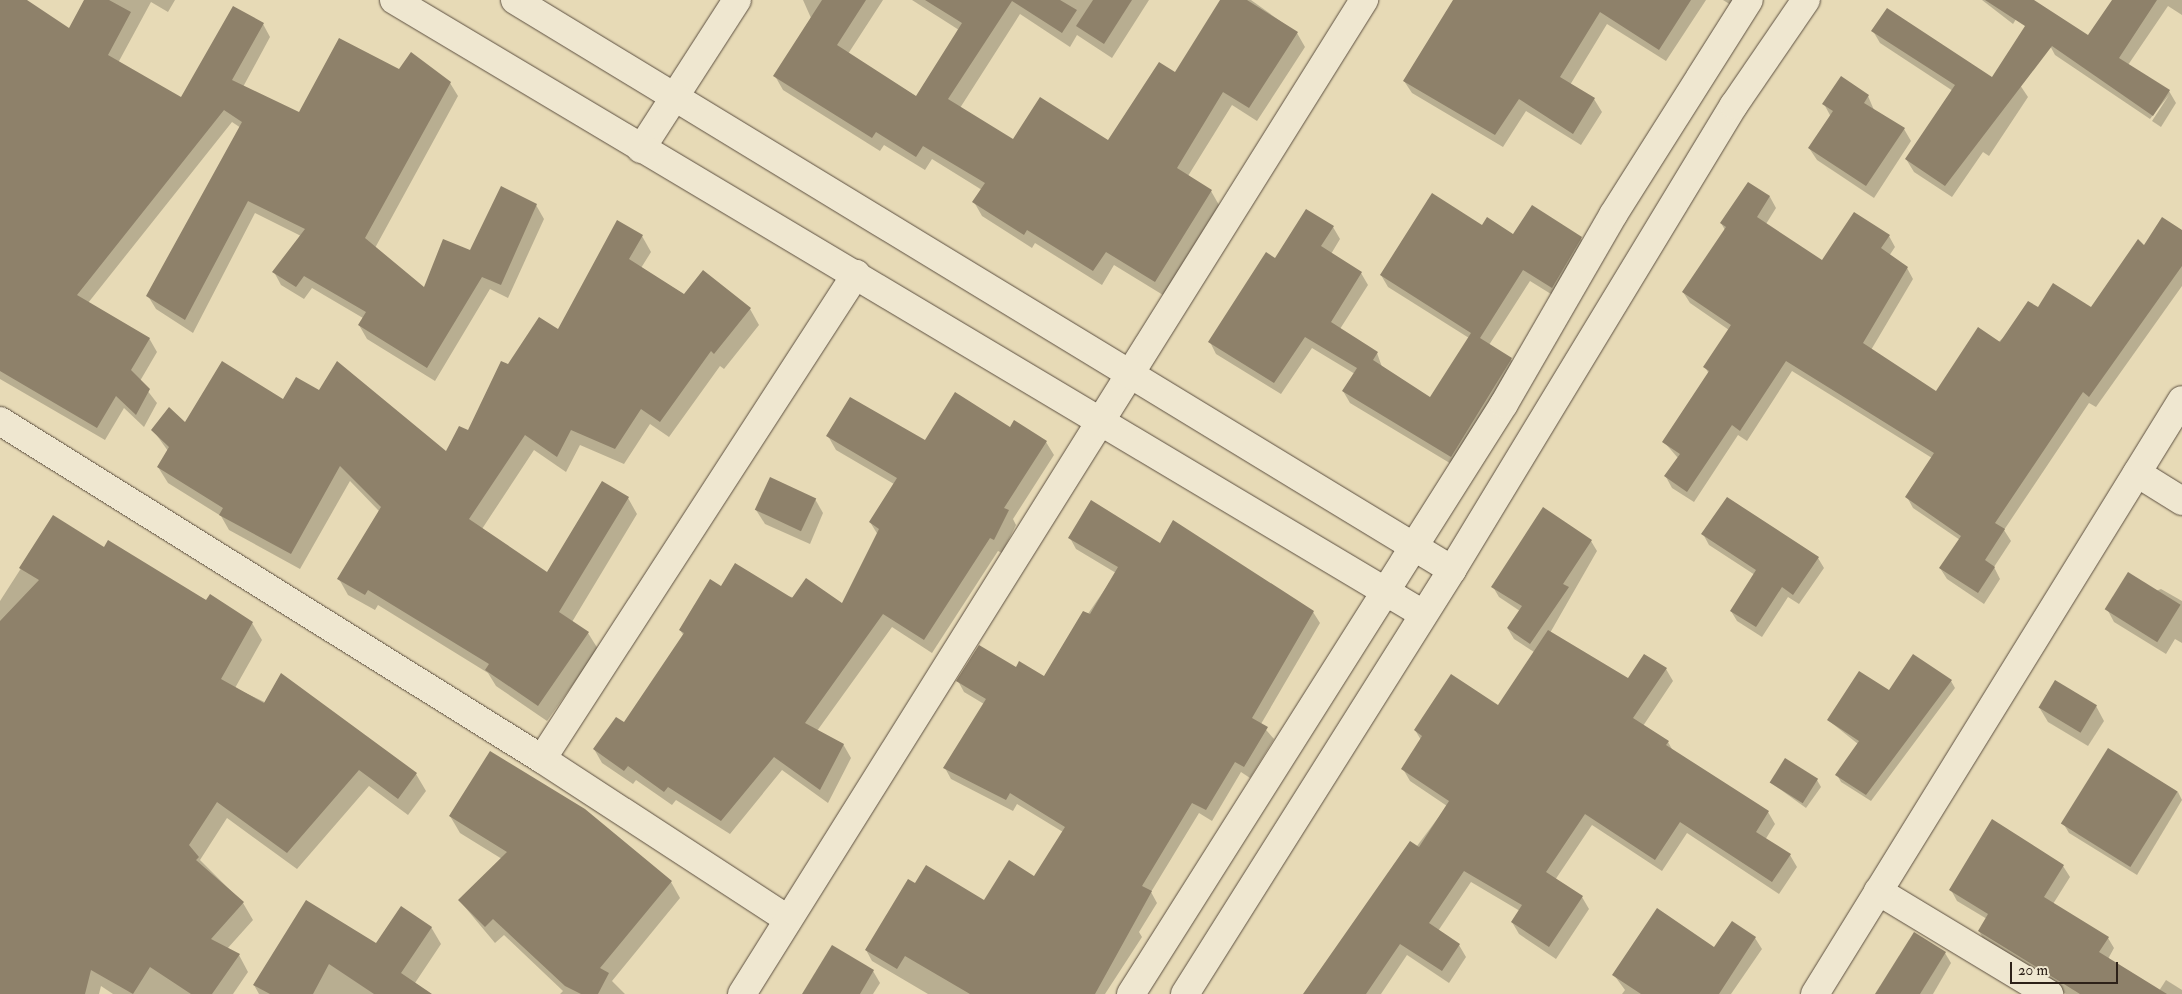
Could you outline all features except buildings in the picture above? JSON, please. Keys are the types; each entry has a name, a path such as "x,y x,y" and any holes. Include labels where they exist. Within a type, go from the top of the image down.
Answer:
{"street":[{"path":"394,0 1423,614"},
{"path":"515,0 1452,570"},
{"path":"641,148 737,0"},
{"path":"742,994 1100,422 1132,376 1364,0"},
{"path":"1131,994 1383,590 1504,404 1613,215 1750,0"},
{"path":"1185,994 1452,570 1734,105 1806,0"},
{"path":"542,759 856,274"},
{"path":"1815,994 2182,400"},
{"path":"0,421 542,759 787,920"},
{"path":"2137,473 2182,501"},
{"path":"1878,891 2050,994"}]}
